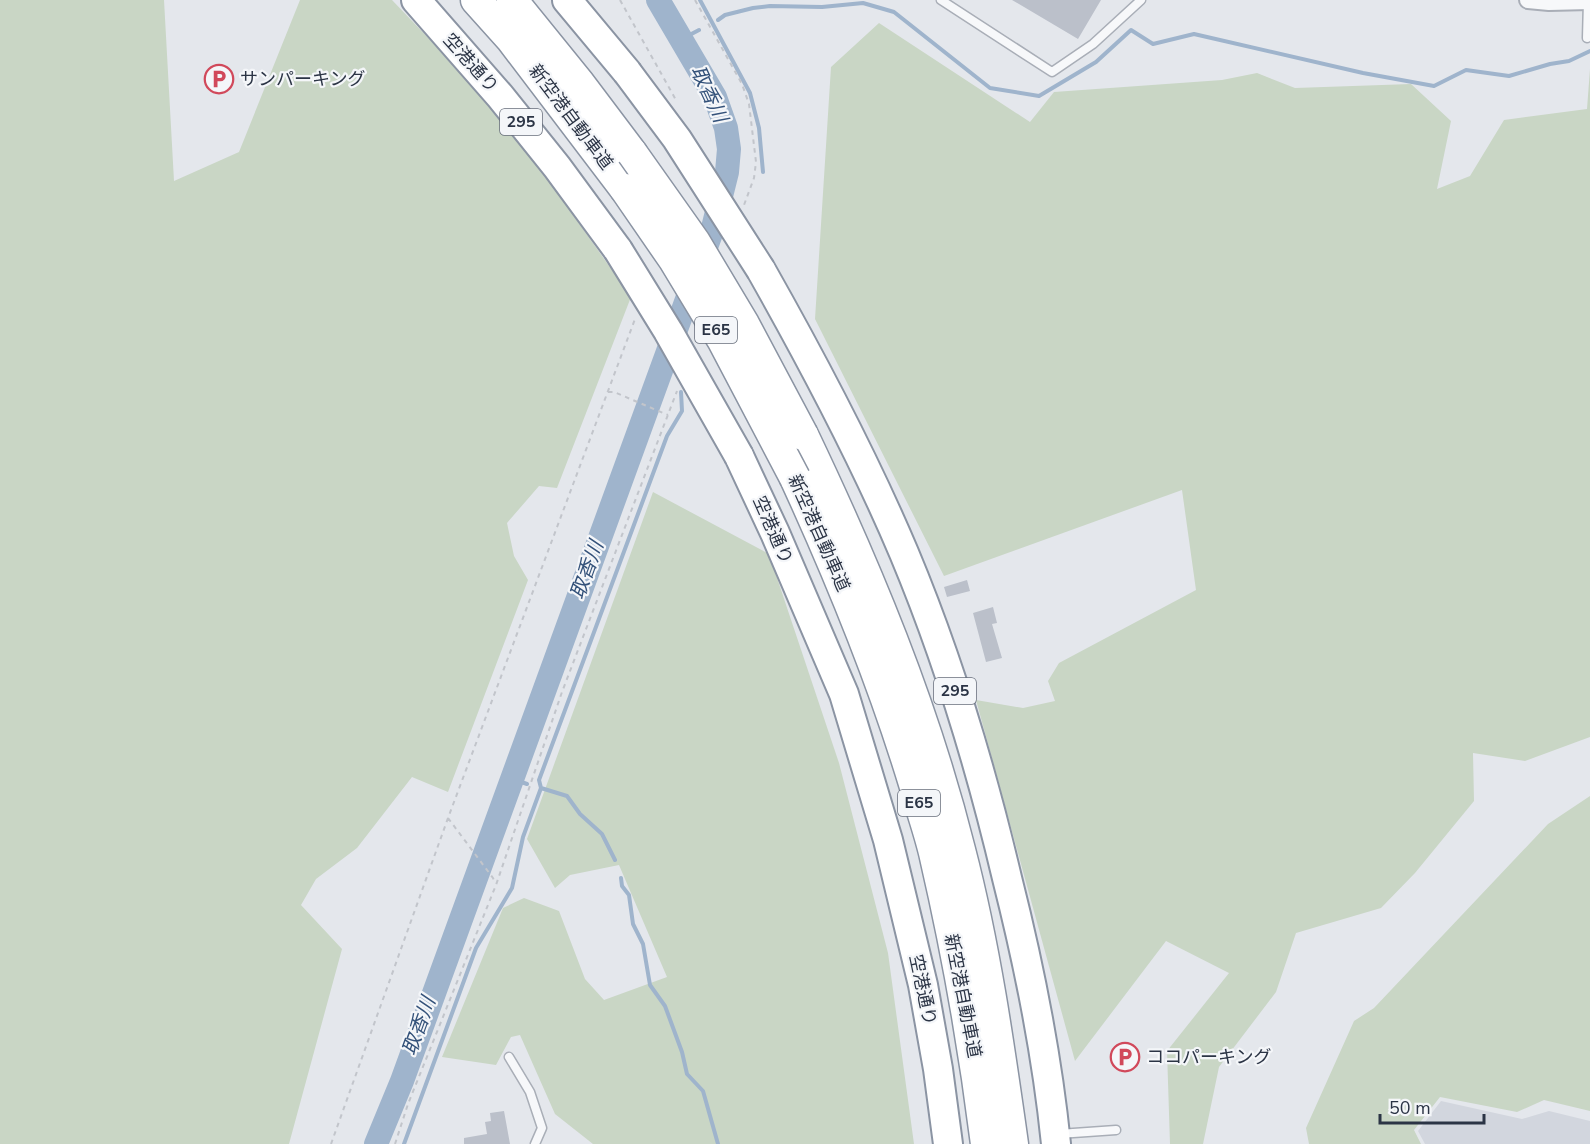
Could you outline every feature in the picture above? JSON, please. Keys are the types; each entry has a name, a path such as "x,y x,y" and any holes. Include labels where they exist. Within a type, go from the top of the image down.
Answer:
{"highway":[{"name":"空港通り","path":"416,0 500,96 557,167 618,250 668,331 739,456 775,533 844,694 888,840 923,985 948,1144"},
{"name":"新空港自動車道","path":"476,0 541,76 625,189 674,260 723,341 795,478 830,554 865,640 901,742 935,855 976,1067 986,1144"},
{"name":"新空港自動車道","path":"512,0 580,84 695,242 744,324 803,435 848,527 886,620 929,744 960,849 986,965 1013,1144"},
{"name":"295","path":"567,0 627,72 677,139 762,270 818,372 904,553 942,652 987,794 1024,947 1056,1139"}],"street":[{"path":"1528,0 1589,1"}],"lane":[{"path":"941,0 1052,72 1093,44 1141,0"},
{"path":"1587,38 1589,1"},
{"path":"509,1057 530,1092 542,1128 535,1144"},
{"path":"1056,1139 1116,1130"}],"path":[{"path":"694,0 737,75 748,104 756,162 754,178 742,212"},
{"path":"395,1144 408,1104 496,885 562,692 666,413 680,383"},
{"path":"331,1144 448,818 608,392 614,392 666,413"},
{"path":"448,818 457,827 496,885"}],"shaded area":[{"path":"1441,1101 1522,1119 1549,1111 1590,1121 1590,1144 1425,1144 1418,1131"}],"green space":[{"path":"0,0 164,0 174,181 239,152 300,0 392,0 478,90 554,188 631,297 557,488 539,486 507,523 514,556 528,580 448,792 412,777 357,848 316,879 301,905 342,949 289,1144 0,1144"},
{"path":"879,23 1030,122 1054,92 1222,80 1257,73 1295,88 1411,84 1451,121 1437,189 1470,176 1504,120 1587,109 1590,69 1590,737 1525,761 1473,753 1474,801 1415,873 1381,908 1296,933 1276,992 1219,1067 1203,1144 1170,1144 1167,1051 1229,973 1166,941 1075,1061 976,700 1023,708 1055,701 1048,681 1059,663 1196,590 1182,490 944,576 815,319 831,67"},
{"path":"653,492 769,554 839,763 888,953 914,1144 593,1144 555,1114 520,1035 511,1037 496,1065 442,1057 503,908 524,898 559,911 585,979 604,1000 667,977 619,865 570,875 555,888 527,839"},
{"path":"1590,796 1590,1111 1544,1100 1517,1112 1440,1097 1414,1130 1421,1144 1309,1144 1306,1128 1354,1021 1374,1008 1548,824"}],"building":[{"path":"1012,0 1101,0 1078,39"},
{"path":"967,580 970,591 947,597 944,587"},
{"path":"993,607 997,623 992,624 1002,658 986,662 973,613"},
{"path":"504,1111 510,1144 464,1144 464,1138 487,1134 485,1122 491,1121 490,1113"}],"waterway":[{"name":"取香川","path":"376,1144 402,1081 713,228 727,172 729,149 726,128 715,97 658,0"},
{"path":"700,0 750,93 759,128 763,172"},
{"path":"718,20 725,15 770,6 822,7 863,3 894,12 990,88 1039,96 1096,62 1131,30 1153,44 1194,34 1363,73 1434,86 1466,70 1509,76 1569,61 1590,51"},
{"path":"680,40 699,30"},
{"path":"404,1144 476,948 512,888 523,837 541,788 539,780 667,436 682,411 681,392"},
{"path":"513,779 527,784"},
{"path":"541,788 567,796 580,814 602,834 615,860"},
{"path":"621,878 622,886 629,895 633,924 643,944 650,985 665,1006 682,1052 687,1074 703,1091 718,1144"}],"place":[{"name":"サンパーキング","path":"219,79"},
{"name":"ココパーキング","path":"1125,1057"}]}
